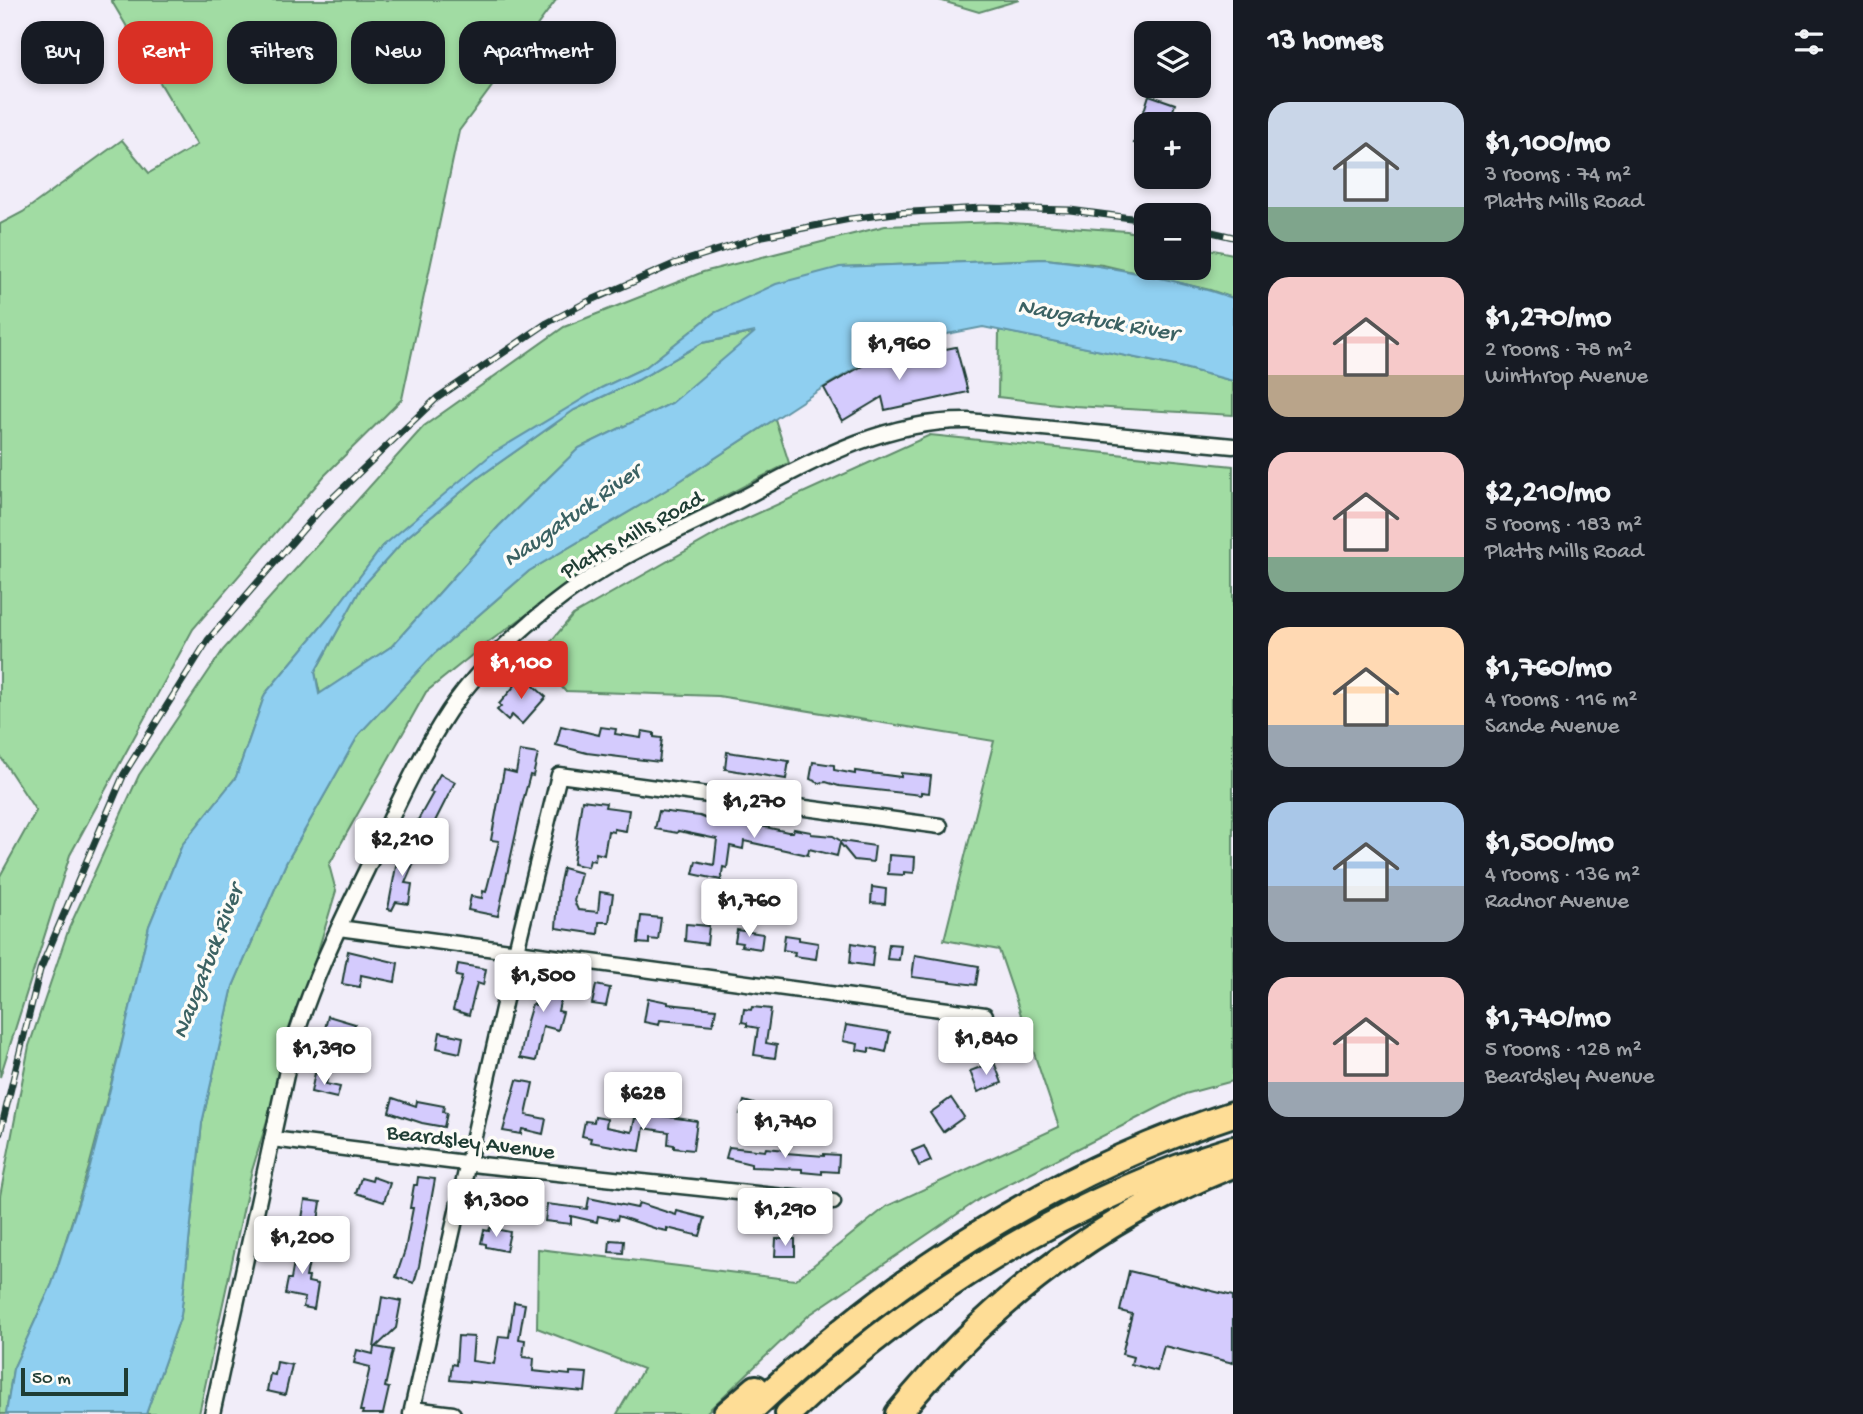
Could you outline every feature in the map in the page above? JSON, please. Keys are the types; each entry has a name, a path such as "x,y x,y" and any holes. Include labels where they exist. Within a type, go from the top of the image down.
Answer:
{"highway":[{"path":"726,1414 815,1340 982,1231 1074,1180 1167,1139 1233,1114"},
{"path":"788,1414 871,1343 953,1283 996,1256 1132,1187 1233,1149"},
{"path":"898,1414 972,1332 998,1307 1045,1270 1145,1205 1233,1166"},
{"path":"747,1414 812,1355 893,1290"}],"street":[{"name":"Platts Mills Road","path":"212,1414 299,1025 338,928 422,757 464,691 521,632 589,579 636,552 835,450 881,433 927,423 968,421 1233,446"},
{"path":"453,1414 412,1412 516,951 559,775 940,826"},
{"path":"338,928 985,1015"},
{"name":"Beardsley Avenue","path":"272,1139 469,1164 833,1202"}],"green space":[{"path":"111,0 556,0 540,21 459,21 459,84 494,84 459,131 402,399 325,475 193,629 70,855 0,1077 0,876 36,811 0,756 0,224 23,212 122,140 149,173 197,145 161,84 213,84 213,21 123,21"},
{"path":"939,0 1019,0 979,12"},
{"path":"997,222 1127,231 1134,233 1134,272 1103,265 1045,259 840,267 714,313 646,367 601,388 383,546 331,615 265,694 236,777 182,845 149,926 89,1167 52,1284 13,1369 6,1414 0,1414 0,1196 29,1046 69,928 139,775 223,650 424,426 564,327 703,272 885,226"},
{"path":"1211,249 1233,254 1233,298 1167,280 1211,280"},
{"path":"999,330 1180,367 1233,381 1233,415 1074,406 998,397"},
{"path":"757,332 672,403 579,448 499,526 392,646 320,694 315,672 361,588 406,538 479,477 574,410 638,380 702,343"},
{"path":"775,419 789,463 604,558 482,647 426,692 329,865 336,891 251,1174 199,1414 146,1414 181,1315 202,1123 233,986 286,863 359,734 434,654 529,571 666,490"},
{"path":"930,435 1233,466 1233,1081 1185,1094 981,1198 809,1315 705,1414 617,1414 643,1369 537,1328 538,1249 795,1280 887,1206 1059,1127 999,950 944,940 994,741 718,696 565,691 537,658 573,615 728,527"}],"water":[{"name":"Naugatuck River","path":"1045,259 1134,273 1134,280 1168,280 1233,298 1233,381 1180,367 983,327 896,344 824,387 666,490 529,571 434,654 359,734 286,863 233,986 202,1123 181,1315 146,1414 6,1414 13,1369 52,1284 90,1167 149,926 182,845 236,777 265,694 331,615 383,546 493,453 601,388 646,367 714,313 776,284 840,267","holes":["755,332 672,403 579,448 499,526 392,646 319,694 315,672 361,588 406,538 479,477 574,410 638,380 702,343"]}],"building":[{"path":"1148,98 1175,104 1173,112 1144,112"},
{"path":"956,347 968,392 885,410 882,397 842,421 824,388 864,365"},
{"path":"523,676 546,697 522,724 512,715 508,720 497,710"},
{"path":"561,726 599,735 601,727 616,729 615,734 641,738 642,731 654,733 654,737 662,738 659,762 587,753 556,745"},
{"path":"520,751 538,754 523,801 498,916 468,910 471,896 482,898 483,891 486,892 499,841 491,840 504,770 516,773"},
{"path":"727,752 789,761 786,779 725,769"},
{"path":"813,762 834,765 834,770 855,774 855,771 901,777 901,773 931,776 929,793 921,792 921,795 819,783 810,779"},
{"path":"440,774 455,782 428,835 414,827"},
{"path":"582,800 629,810 626,831 608,831 604,855 596,853 595,861 590,860 588,867 573,864"},
{"path":"659,811 700,816 714,822 743,822 788,832 793,832 794,829 875,846 873,862 854,860 840,843 837,856 809,849 808,855 744,841 743,849 730,846 727,868 723,867 721,880 693,874 696,861 714,865 717,839 655,829"},
{"path":"403,847 418,853 405,883 412,884 409,904 396,902 392,910 388,909 397,861"},
{"path":"889,855 915,857 914,873 888,874"},
{"path":"563,868 581,873 574,901 578,910 598,912 600,892 613,894 609,922 599,922 598,934 556,928"},
{"path":"872,887 886,889 885,904 871,903"},
{"path":"717,888 734,894 729,910 712,906"},
{"path":"641,916 661,918 658,940 649,939 649,944 638,943"},
{"path":"686,924 709,926 707,944 685,941"},
{"path":"737,930 763,934 761,949 741,946 742,943 735,942"},
{"path":"785,935 818,943 816,959 794,956 795,952 783,950"},
{"path":"852,943 874,947 872,966 850,963"},
{"path":"889,944 901,945 899,960 887,959"},
{"path":"348,951 398,963 395,982 361,975 360,987 342,984"},
{"path":"915,955 979,966 976,985 912,977"},
{"path":"458,964 486,969 483,985 477,983 469,1015 453,1010 462,977 456,976"},
{"path":"541,972 561,976 559,987 563,988 558,1011 563,1012 558,1030 543,1026 536,1061 520,1058"},
{"path":"596,985 610,988 606,1006 592,1004"},
{"path":"648,998 668,1004 716,1009 713,1025 660,1020 659,1025 644,1022"},
{"path":"752,1007 771,1009 766,1043 777,1045 775,1058 754,1055 758,1028 742,1022 744,1009 751,1010"},
{"path":"328,1016 355,1024 350,1044 323,1037"},
{"path":"846,1025 890,1032 886,1052 869,1048 869,1052 857,1050 858,1044 843,1041"},
{"path":"440,1032 463,1037 460,1053 437,1048"},
{"path":"994,1062 1002,1083 978,1092 970,1071"},
{"path":"315,1073 328,1076 326,1084 340,1087 337,1098 311,1092"},
{"path":"517,1080 533,1083 526,1115 546,1119 543,1134 522,1129 521,1134 503,1131"},
{"path":"393,1098 416,1106 417,1101 444,1106 443,1112 447,1113 444,1127 389,1112"},
{"path":"951,1098 964,1117 943,1132 930,1113"},
{"path":"744,1101 757,1105 752,1118 740,1114"},
{"path":"642,1113 697,1121 693,1150 674,1148 674,1145 668,1144 669,1132 644,1128 640,1151 590,1142 591,1138 582,1136 585,1121 594,1122 595,1117 607,1119 606,1127 632,1132 635,1118 641,1119"},
{"path":"924,1146 931,1161 919,1166 912,1151"},
{"path":"729,1147 839,1155 838,1172 822,1171 822,1174 802,1172 802,1169 751,1167 751,1164 726,1158"},
{"path":"373,1177 390,1183 384,1202 356,1193 361,1178 372,1181"},
{"path":"418,1177 435,1179 414,1283 396,1277 405,1250 413,1208 410,1208 414,1185 417,1185"},
{"path":"589,1198 637,1208 639,1203 676,1215 677,1211 705,1218 700,1236 667,1228 667,1231 657,1229 618,1216 617,1220 598,1216 597,1222 571,1216 571,1224 545,1221 547,1204 587,1209"},
{"path":"305,1200 321,1202 318,1221 302,1219"},
{"path":"490,1228 510,1232 506,1251 486,1247 486,1244 481,1243 484,1230 489,1231"},
{"path":"298,1239 313,1242 306,1277 309,1277 308,1282 318,1284 314,1309 303,1307 305,1298 285,1294 288,1279 291,1279"},
{"path":"776,1239 795,1239 795,1256 775,1256"},
{"path":"610,1240 624,1241 623,1253 609,1252"},
{"path":"1129,1271 1233,1296 1233,1363 1164,1346 1157,1371 1131,1364 1133,1357 1122,1354 1132,1314 1120,1311"},
{"path":"382,1297 401,1301 396,1328 376,1347 393,1350 385,1387 389,1388 383,1414 362,1414 363,1411 360,1411 370,1367 354,1363 357,1350 373,1354"},
{"path":"514,1302 525,1304 519,1339 525,1340 523,1357 534,1358 533,1371 570,1375 570,1372 587,1373 585,1392 450,1380 452,1364 456,1365 458,1336 474,1337 472,1361 494,1364 499,1336 509,1337"},
{"path":"277,1362 292,1365 285,1395 267,1391 270,1374 275,1375"}],"railway":[{"path":"0,1133 40,970 124,774 208,640 319,511 437,398 547,323 587,302 674,264 763,236 895,213 982,208 1070,210 1134,218"},
{"path":"1211,232 1233,237"}]}
